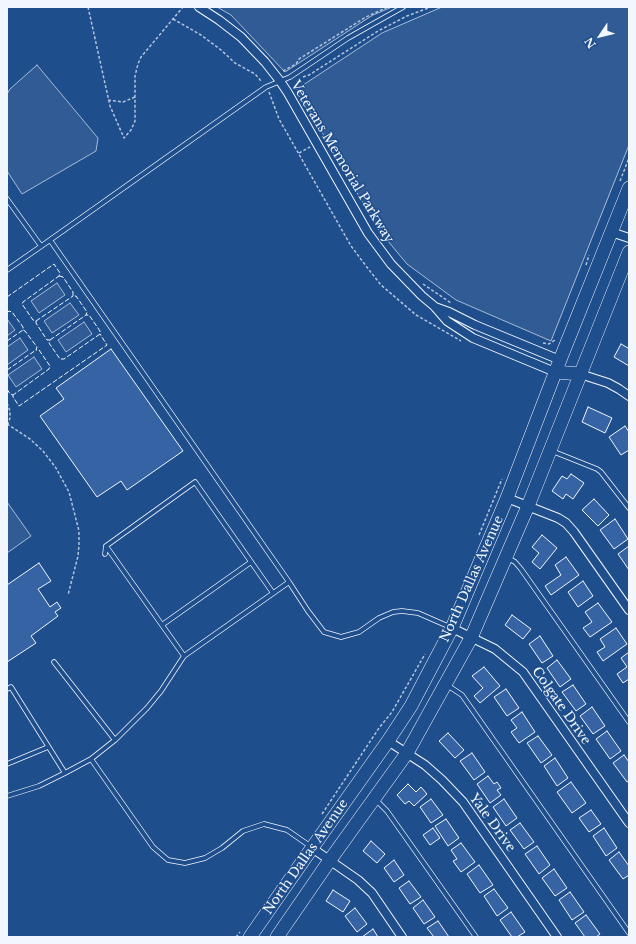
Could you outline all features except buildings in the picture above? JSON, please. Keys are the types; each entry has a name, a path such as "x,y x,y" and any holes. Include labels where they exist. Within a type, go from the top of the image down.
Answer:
{"main road":[{"name":"North Dallas Avenue","path":"245,934 312,848 388,741 411,706 452,628 507,498 555,372 629,188"},
{"name":"North Dallas Avenue","path":"277,937 330,860 407,754 471,638 528,506 629,252"},
{"path":"560,360 580,374"},
{"path":"555,372 580,374"}],"street":[{"name":"Veterans Memorial Parkway","path":"199,7 241,37 262,58 280,81 368,233 391,264 422,296 434,306 447,321 473,338 555,372"},
{"path":"612,232 629,238"},
{"name":"Veterans Memorial Parkway","path":"434,306 475,325 560,360"},
{"path":"580,374 608,384 629,396"},
{"path":"507,498 558,518 566,523 574,532 629,610"},
{"name":"Colgate Drive","path":"452,628 495,649 523,672 629,823"},
{"name":"Yale Drive","path":"388,741 425,765 463,802 557,937"},
{"path":"312,848 358,880 372,893 402,937"}],"lane":[{"name":"Veterans Memorial Parkway","path":"280,81 290,77 348,38 403,7"},
{"path":"7,270 261,91 280,81"},
{"path":"7,199 41,246"},
{"path":"50,240 324,632 341,637 359,632 379,618 393,612 402,611 418,613 452,628"},
{"path":"550,451 597,469 629,508"},
{"path":"105,554 106,546 196,482 272,593"},
{"path":"106,546 184,656"},
{"path":"506,557 515,562 521,569 629,722"},
{"path":"162,625 251,562"},
{"path":"7,796 39,786 91,759 114,740 147,708 161,691 184,656 289,582"},
{"path":"54,662 114,740"},
{"path":"446,684 462,695 629,933"},
{"path":"7,688 11,687 65,773"},
{"path":"7,764 48,747"},
{"path":"91,759 154,847 168,860 185,863 205,858 222,848 243,831 264,824 287,830 312,848"},
{"path":"374,799 387,811 476,937"}],"path":[{"path":"88,7 108,100 114,118 124,138 131,130 135,121 136,70 141,58 183,7"},
{"path":"281,70 283,72 296,64 299,59 366,17 388,7"},
{"path":"294,90 296,83 303,77 309,75 361,40 407,16 431,7"},
{"path":"108,100 123,102 135,97"},
{"path":"298,154 313,146"},
{"path":"419,280 453,304"},
{"path":"544,343 552,343 556,339"},
{"path":"7,403 10,411 8,424 30,438 43,452 56,468 69,492 79,531 79,545 78,556 68,595"},
{"path":"477,539 502,477"},
{"path":"321,815 379,728 392,712 427,651"},
{"path":"236,937 245,934"}],"shaded area":[{"path":"217,7 392,7 373,15 285,72 231,15"},
{"path":"442,7 629,7 629,145 551,341 456,300 407,264 378,229 297,89 382,33"},
{"path":"37,65 98,138 96,151 22,194 7,171 7,94 10,89"},
{"path":"57,283 65,295 39,313 31,301"},
{"path":"70,303 79,315 52,333 44,321"},
{"path":"7,319 15,330 7,336"},
{"path":"84,322 92,334 66,352 58,340"},
{"path":"20,338 28,350 7,365 7,347"},
{"path":"34,357 42,369 16,387 8,375"},
{"path":"7,502 31,536 7,553"}],"fence":[{"path":"7,297 54,264 60,273 59,276"},
{"path":"59,276 63,277 73,292 73,296 76,296 87,312 86,315 89,315 100,331 100,334 64,359 60,359 49,343 50,340 47,340 36,321 33,320 22,304 59,276"},
{"path":"36,321 73,296"},
{"path":"7,313 9,311 12,312 23,327 23,330 37,347 36,350 39,350 50,366 49,369 13,395"},
{"path":"50,340 86,315"},
{"path":"7,341 23,330"},
{"path":"7,389 10,394 13,395 19,406 107,345 100,334"},
{"path":"7,370 36,350"}]}
